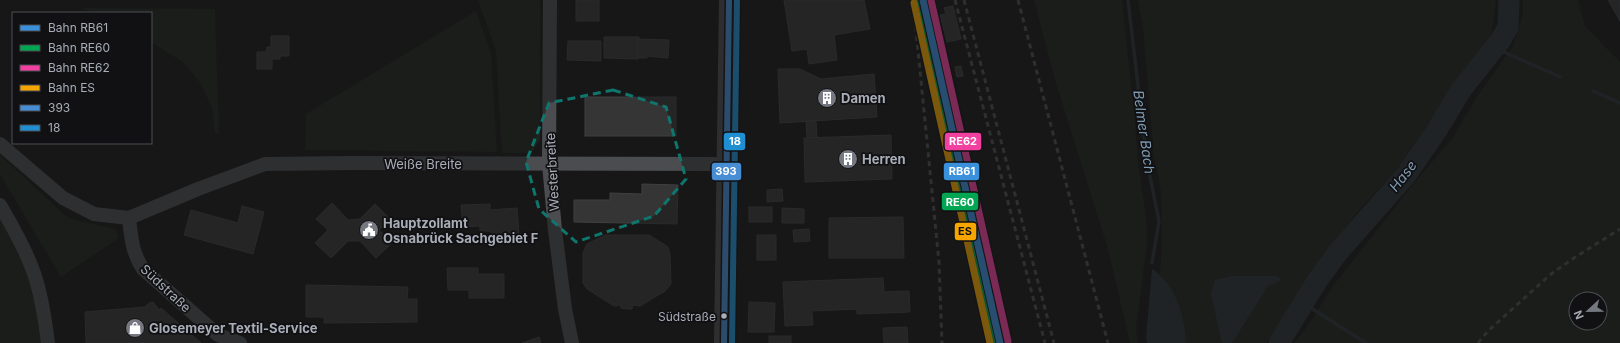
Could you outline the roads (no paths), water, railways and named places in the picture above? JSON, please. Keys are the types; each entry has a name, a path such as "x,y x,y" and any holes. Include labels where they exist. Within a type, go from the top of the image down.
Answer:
{"main road":[{"path":"724,343 729,0"}],"street":[{"name":"Westerbreite","path":"550,0 549,164 557,251 565,309 572,343"},
{"path":"0,144 63,198 94,214 129,218"},
{"name":"Weiße Breite","path":"129,218 198,189 265,164 726,164"},
{"path":"0,205 17,233 33,269 45,320 48,343"},
{"name":"Südstraße","path":"129,218 133,249 137,260 143,269 218,335 240,343"}],"waterway":[{"name":"Belmer Bach","path":"1128,0 1147,162 1159,221 1152,263"},
{"name":"Hase","path":"1279,343 1317,281 1339,251 1406,175 1437,130 1461,90 1500,41 1508,27 1509,0"},
{"path":"1495,48 1560,77"},
{"path":"1593,91 1620,103"},
{"path":"1303,303 1366,343"}],"railway":[{"path":"913,0 939,262 942,343"},
{"path":"955,0 1045,343"},
{"path":"964,0 1054,343"},
{"path":"1018,0 1108,343"},
{"path":"1478,343 1488,331 1551,274 1620,229"}],"rail line":[{"name":"RB61","path":"923,0 1000,343"},
{"name":"RE62","path":"931,0 1008,341"},
{"name":"RE60","path":"915,2 992,343"},
{"name":"ES","path":"914,3 990,343"}],"place":[{"name":"Damen","path":"827,98"},
{"name":"Herren","path":"848,159"},
{"name":"Hauptzollamt Osnabrück Sachgebiet F","path":"369,230"},
{"name":"Südstraße","path":"724,316"},
{"name":"Glosemeyer Textil-Service","path":"135,328"}]}
